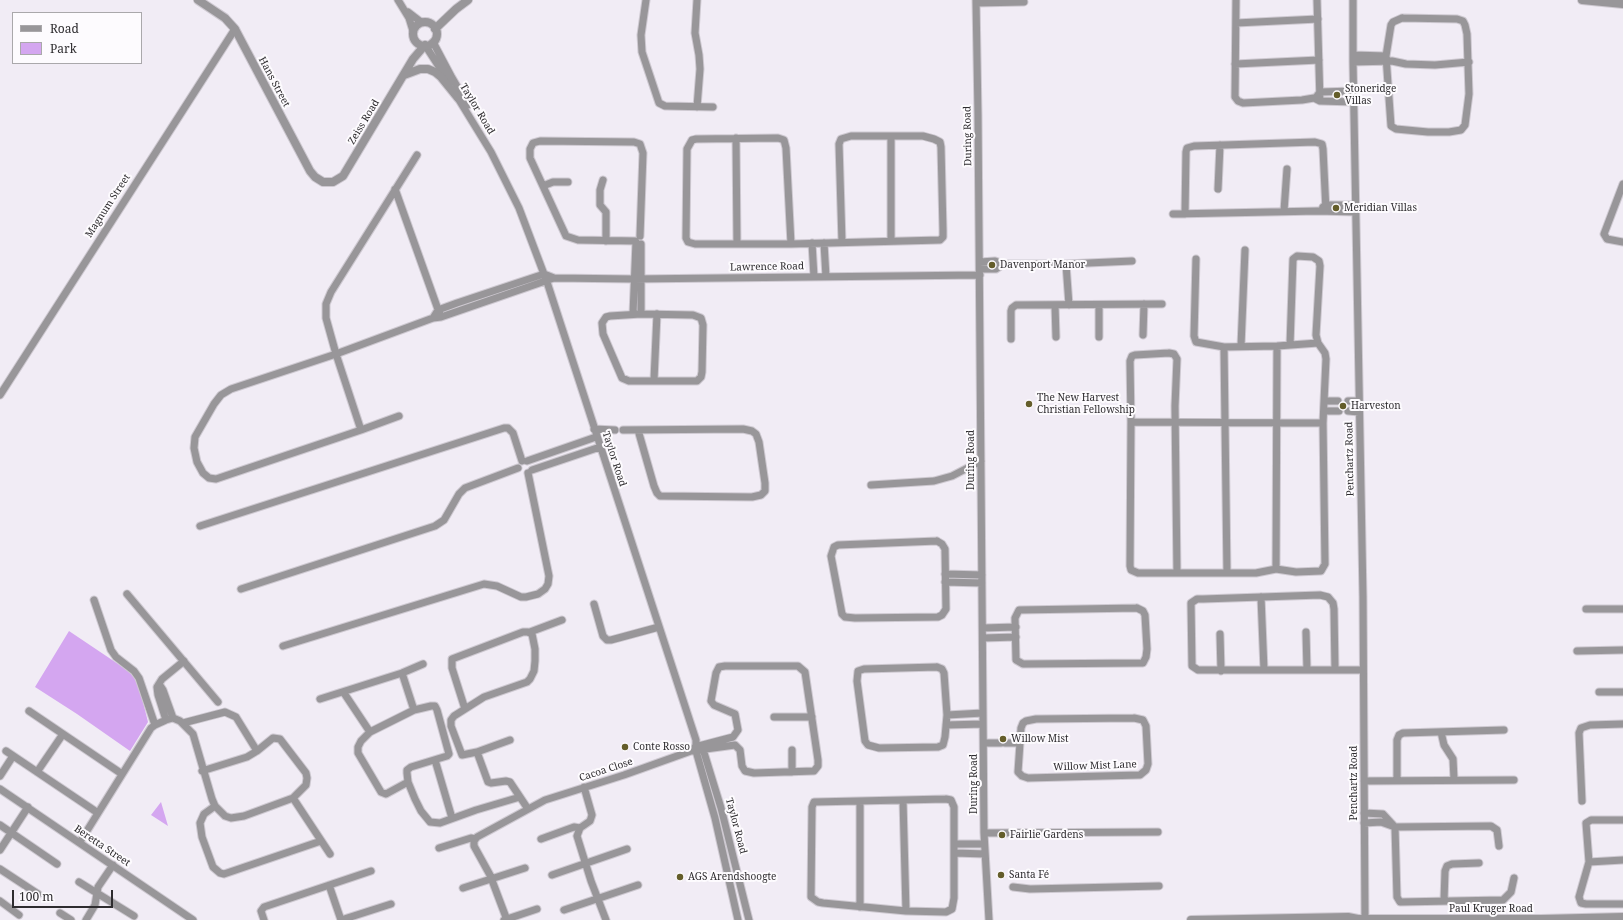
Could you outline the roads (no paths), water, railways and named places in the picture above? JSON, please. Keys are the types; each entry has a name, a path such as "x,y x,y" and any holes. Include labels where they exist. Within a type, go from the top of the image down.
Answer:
{"street":[{"name":"Hans Street","path":"198,0 225,18 235,29 310,171 315,177 324,182"},
{"path":"398,0 405,10 413,34 419,44 425,45 434,42 436,35 433,26"},
{"path":"433,26 468,0"},
{"path":"646,0 641,36 642,52 659,103 665,106 713,107"},
{"path":"696,0 695,33 700,69 697,107"},
{"path":"1236,0 1235,97 1240,102 1317,100 1354,102"},
{"path":"1317,100 1320,92 1318,0"},
{"name":"Penchartz Road","path":"1353,0 1364,781 1364,823 1359,919"},
{"path":"1582,0 1623,4"},
{"path":"976,1 1024,2"},
{"name":"During Road","path":"976,1 980,268 984,844 989,920"},
{"path":"405,10 421,22 433,26"},
{"path":"1402,18 1457,19 1463,21 1465,25 1469,62 1469,94 1465,125 1461,130 1439,133 1396,129 1390,126 1388,59 1390,29 1393,22 1402,18"},
{"path":"1236,23 1318,19"},
{"path":"413,34 418,24 421,22"},
{"name":"Magnum Street","path":"0,395 235,29"},
{"name":"Zeiss Road","path":"413,34 413,59"},
{"name":"Taylor Road","path":"434,42 451,76 496,153 545,278 697,747 716,818 738,920"},
{"name":"Zeiss Road","path":"324,182 334,182 343,176 413,59 425,45"},
{"name":"Taylor Road","path":"425,45 491,152 508,186"},
{"path":"1353,58 1388,59 1406,64 1435,65 1469,62"},
{"path":"1235,64 1319,60"},
{"path":"404,75 414,70 428,69 441,77 458,98"},
{"path":"1320,92 1354,91"},
{"path":"891,136 891,241"},
{"path":"791,244 786,143 784,140 778,138 736,138 692,140 688,145 686,238 691,244 791,244 938,241 942,239 943,236 940,142 929,136 843,137 839,142 842,242"},
{"path":"736,138 737,244"},
{"path":"637,314 638,241 643,153 640,144 634,142 540,141 533,143 530,148 529,155 566,236 578,240 638,241"},
{"path":"1185,214 1186,150 1194,146 1220,145 1319,143 1323,146 1323,209"},
{"path":"1218,189 1220,145"},
{"path":"361,430 326,318 326,304 331,292 417,155"},
{"path":"1284,211 1287,169"},
{"path":"603,180 600,194 600,205 606,212 606,241"},
{"path":"543,186 553,182 568,182"},
{"path":"1623,184 1604,234 1607,240 1623,242"},
{"path":"395,189 437,315"},
{"path":"1173,214 1356,209"},
{"path":"812,243 814,277"},
{"path":"824,243 826,277"},
{"path":"1241,346 1245,250"},
{"path":"1177,573 1177,359 1174,354 1169,353 1135,355 1130,358 1131,570 1138,573 1177,573 1227,573 1262,573 1276,569 1306,573 1321,571 1325,566 1323,423 1326,359 1325,353 1318,342 1316,326 1320,264 1317,259 1313,257 1297,256 1294,257 1292,261 1290,345"},
{"path":"1196,259 1195,341 1224,347 1277,346 1318,342"},
{"name":"Lawrence Road","path":"545,278 637,279 826,277 980,268 996,269 1002,264 1066,264 1132,261"},
{"path":"1066,264 1069,306"},
{"path":"399,416 216,479 205,476 198,462 194,448 195,437 206,416 221,395 231,389 336,354 437,315 545,278"},
{"path":"1143,335 1144,304"},
{"path":"1012,339 1011,311 1014,306 1162,304"},
{"path":"1056,305 1056,337"},
{"path":"1099,305 1099,337"},
{"path":"637,314 693,315 701,318 703,325 702,372 698,381 629,381 622,378 603,334 602,323 606,317 637,314"},
{"path":"654,380 657,314"},
{"path":"1276,569 1275,423 1277,346"},
{"path":"1224,347 1227,573"},
{"path":"1324,401 1338,401"},
{"path":"1348,401 1359,402"},
{"path":"1324,411 1338,411"},
{"path":"1348,411 1359,412"},
{"path":"1131,422 1323,423"},
{"path":"200,526 504,428 508,428 513,433 522,463 521,473 600,447"},
{"path":"594,428 615,430"},
{"path":"623,430 743,429 752,430 756,434 759,442 765,491 761,495 752,497 660,496 654,486 638,430"},
{"path":"241,589 434,526 444,520 459,494 465,488 522,463 596,437"},
{"path":"872,485 938,480 952,476 981,461"},
{"path":"283,646 484,584 496,586 521,597 538,594 545,589 548,584 549,576 530,471 531,464 522,463"},
{"path":"937,541 944,546 945,574 946,609 938,617 848,618 843,615 840,610 831,552 834,547 838,545 937,541"},
{"path":"945,574 982,575"},
{"path":"945,582 982,583"},
{"path":"127,594 218,702"},
{"path":"1335,669 1334,609 1331,600 1320,595 1198,599 1192,603 1192,666 1194,669 1201,672 1335,669 1363,670"},
{"path":"1261,597 1264,670"},
{"path":"94,600 111,650 116,657 134,671 139,678 155,725"},
{"path":"594,604 603,636 607,640 659,627"},
{"path":"1137,608 1143,611 1145,615 1146,657 1143,663 1139,664 1023,664 1016,660 1016,627 1016,615 1019,610 1022,609 1137,608"},
{"path":"1586,609 1623,609"},
{"path":"465,709 452,668 452,658 523,632 530,632 562,620"},
{"path":"983,628 1016,627"},
{"path":"510,740 477,752 462,755 451,726 452,718 484,697 530,679 535,667 536,655 533,637 530,632"},
{"path":"1306,632 1307,670"},
{"path":"1220,634 1221,671"},
{"path":"983,638 1016,637"},
{"path":"1577,651 1623,650"},
{"path":"170,719 157,691 159,684 165,676 184,661"},
{"path":"320,699 344,693 402,673 423,664"},
{"path":"798,666 805,672 818,766 816,769 811,772 746,771 742,766 740,750 735,745 697,747 733,737 738,730 735,714 714,705 711,702 716,673 719,667 798,666"},
{"path":"937,667 942,669 944,673 947,715 945,741 940,746 879,748 868,745 865,740 857,672 864,668 937,667"},
{"path":"402,673 414,710"},
{"path":"1599,692 1623,692"},
{"path":"344,693 370,732"},
{"path":"408,782 386,794 381,792 358,753 358,747 361,741 370,732 414,710 435,706 449,752 447,756 408,768 407,773 408,782 421,811 430,822 440,823 520,798"},
{"path":"29,711 122,774"},
{"path":"183,723 226,712 236,717 256,751"},
{"path":"947,715 983,713"},
{"path":"774,717 812,717"},
{"name":"Willow Mist Lane","path":"1140,718 1145,722 1146,726 1148,764 1146,770 1140,775 1025,777 1019,774 1018,770 1020,743 1022,725 1029,720 1140,718"},
{"path":"80,842 151,728 170,719 183,723 193,734 202,771 215,806 225,816 244,816 293,798 306,785 307,778 306,773 289,748 277,738 265,743 247,757 202,771"},
{"path":"946,725 983,724"},
{"path":"1582,801 1579,733 1581,728 1590,725 1623,724"},
{"path":"1397,781 1397,740 1399,735 1403,733 1504,730"},
{"path":"1441,732 1444,745 1453,759 1454,779"},
{"path":"37,772 63,734"},
{"path":"984,743 1020,743"},
{"name":"Taylor Road","path":"697,747 721,808 749,920"},
{"name":"Cacoa Close","path":"439,848 471,838 475,839 540,802 697,747"},
{"path":"792,750 792,772"},
{"path":"6,751 98,813"},
{"path":"477,752 488,782 510,782 528,809"},
{"path":"0,776 13,756"},
{"path":"435,760 452,818"},
{"path":"1364,781 1454,779 1514,780"},
{"path":"581,788 591,808 592,818 580,828 577,836 606,920"},
{"name":"Beretta Street","path":"0,789 193,920"},
{"path":"293,798 330,854"},
{"path":"904,800 906,911"},
{"path":"951,800 954,807 955,844 954,898 952,909 946,912 906,911 818,902 811,897 812,803 816,801 860,801 951,800"},
{"path":"860,801 860,907"},
{"path":"215,806 204,814 200,823 202,837 213,867 220,873 224,874 321,841"},
{"path":"0,850 28,807"},
{"path":"1364,813 1383,814 1395,827 1397,899 1403,903 1503,900 1511,892 1514,878"},
{"path":"1623,820 1591,820 1586,823 1589,862 1579,897 1581,903 1595,905 1623,904"},
{"path":"1364,823 1384,823 1395,827 1493,826 1497,830 1499,846"},
{"path":"0,825 57,864"},
{"path":"541,838 574,827 580,828"},
{"path":"984,833 1158,832"},
{"path":"475,839 474,846 491,878 506,920 537,908"},
{"path":"955,844 984,844"},
{"path":"552,875 627,849"},
{"path":"955,853 985,854"},
{"path":"1589,862 1623,860"},
{"path":"1444,901 1445,871 1447,866 1452,864 1479,863"},
{"path":"86,920 95,905 98,888 113,865"},
{"path":"463,888 525,868"},
{"path":"0,869 38,894"},
{"path":"264,920 261,911 264,907 371,871"},
{"path":"79,882 134,916"},
{"path":"329,885 341,920 391,904"},
{"path":"564,910 638,885"},
{"path":"1013,887 1030,889 1159,886"},
{"path":"0,901 19,915"},
{"path":"60,913 71,920"},
{"name":"Paul Kruger Road","path":"1194,920 1256,920 1348,917 1359,919 1541,919 1623,917"}],"place":[{"name":"Stoneridge Villas","path":"1337,95"},
{"name":"Meridian Villas","path":"1336,208"},
{"name":"Davenport Manor","path":"992,265"},
{"name":"The New Harvest Christian Fellowship","path":"1029,404"},
{"name":"Harveston","path":"1343,406"},
{"name":"Willow Mist","path":"1003,739"},
{"name":"Conte Rosso","path":"625,747"},
{"name":"Fairlie Gardens","path":"1002,835"},
{"name":"Santa Fé","path":"1001,875"},
{"name":"AGS Arendshoogte","path":"680,877"}]}
